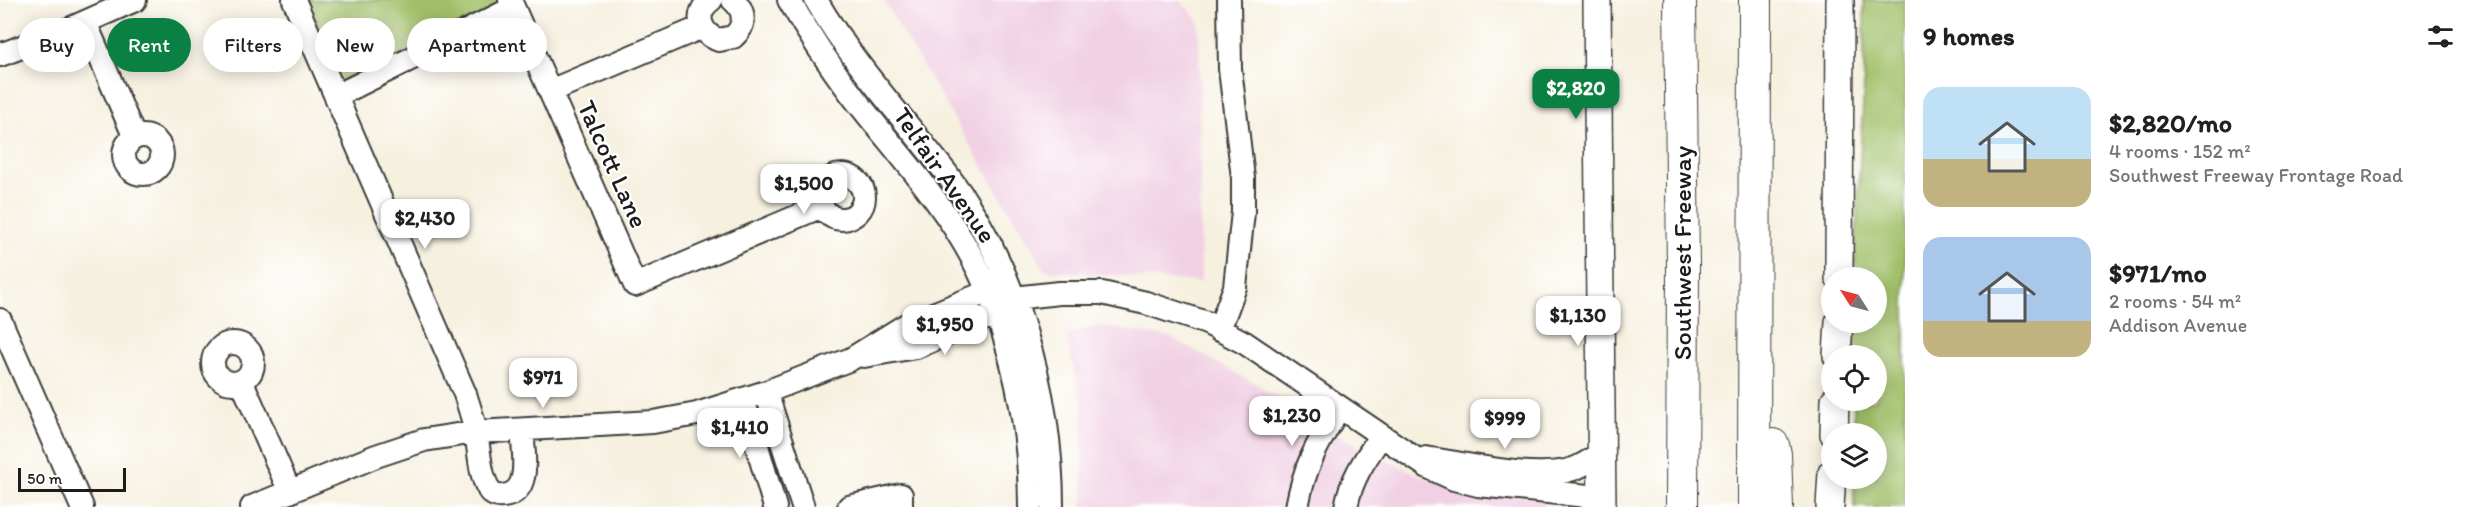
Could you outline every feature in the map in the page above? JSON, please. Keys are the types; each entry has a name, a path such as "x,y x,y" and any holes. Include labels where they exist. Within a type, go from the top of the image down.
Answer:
{"highway":[{"name":"Southwest Freeway","path":"1680,0 1683,268 1682,507"},
{"path":"1754,507 1755,0"},
{"path":"1754,384 1775,454 1777,507"}],"main road":[{"path":"1597,0 1602,504"},
{"path":"1839,267 1840,0"},
{"path":"1830,507 1831,489"}],"street":[{"path":"94,18 135,0"},
{"path":"294,0 465,394 476,432 483,477 489,491 499,497 511,495 520,488 524,476 522,430"},
{"path":"711,0 701,14 702,27 712,38 719,40 734,37 739,32 744,18 742,10 733,0"},
{"name":"Telfair Avenue","path":"789,0 804,27 851,94 925,187 963,241 1005,338 1016,382 1025,435 1030,507"},
{"name":"Telfair Avenue","path":"816,0 852,54 948,177 979,226 1014,298 1037,375 1047,432 1052,507"},
{"path":"1219,330 1235,287 1243,212 1243,178 1230,69 1229,0"},
{"path":"336,96 511,4"},
{"name":"Talcott Lane","path":"511,4 635,285 822,206"},
{"path":"550,91 702,27"},
{"path":"95,45 135,138"},
{"path":"0,55 18,48"},
{"path":"252,507 376,456 424,440 476,432 653,422 697,414 766,392 851,359 906,325 987,292 1014,298 1059,293 1102,293 1146,303 1219,330 1245,344 1428,467 1454,479 1478,485 1575,494 1602,504"},
{"path":"851,359 916,347 995,314 1014,298"},
{"path":"0,320 82,507"},
{"path":"242,382 290,492"},
{"path":"766,392 803,507"},
{"path":"743,399 775,507"},
{"path":"1297,507 1302,481 1311,455 1339,408"},
{"path":"1346,507 1349,488 1361,465 1381,436"},
{"path":"1413,456 1502,470 1545,473 1573,469 1602,453"},
{"path":"849,507 901,501"}],"shaded area":[{"path":"883,0 1180,0 1199,21 1201,282 1045,270"},
{"path":"1097,326 1170,337 1259,386 1349,442 1425,478 1545,500 1545,507 1083,507 1082,404 1066,336"}],"green space":[{"path":"308,0 498,0 501,7 479,18 407,18 407,53 395,59 395,18 315,19"},
{"path":"1864,0 1905,0 1905,507 1854,507 1854,489 1887,489 1887,423 1854,423 1854,411 1887,411 1887,345 1854,345 1854,333 1887,333 1887,267 1855,267 1864,82"},
{"path":"335,72 369,72 340,86"}]}
